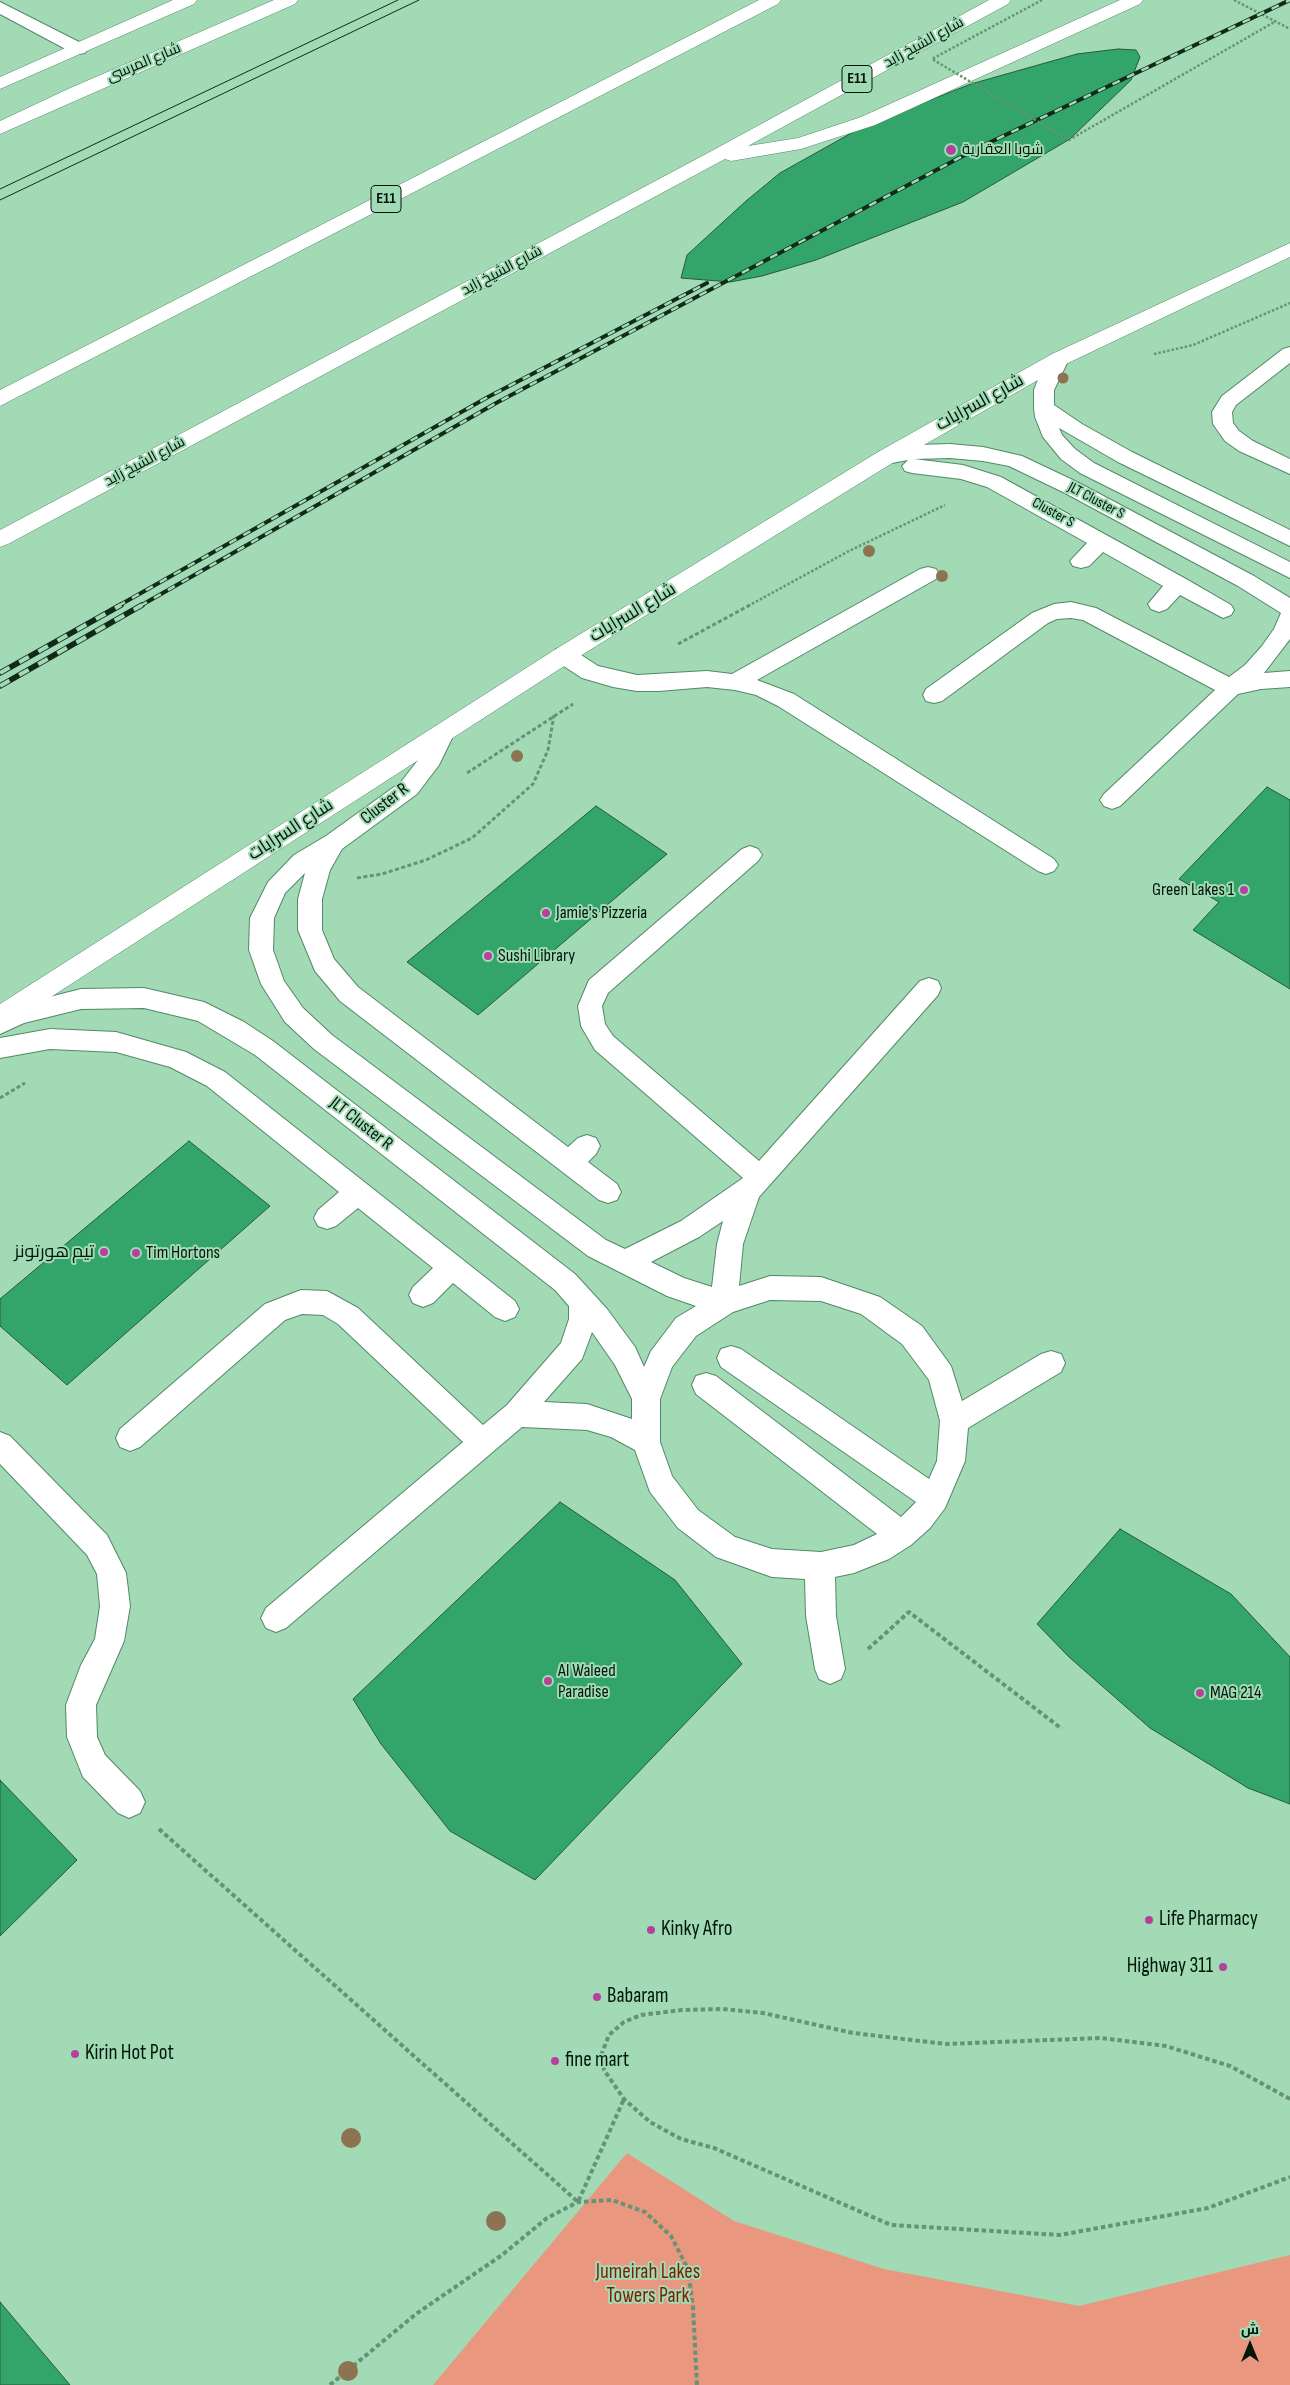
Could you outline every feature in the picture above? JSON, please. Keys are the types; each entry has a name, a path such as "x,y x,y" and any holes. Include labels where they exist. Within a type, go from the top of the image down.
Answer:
{"main road":[{"path":"0,84 188,0"},
{"path":"193,42 228,15 257,0"},
{"name":"شارع المرسى","path":"0,128 74,93 289,0"},
{"name":"E11","path":"0,399 772,0"},
{"name":"شارع الشيخ زايد","path":"0,540 713,158 1002,0"},
{"path":"713,158 801,143 868,121 1134,0"},
{"name":"شارع السرايات","path":"0,1017 564,656 877,464 1059,359 1287,253"}],"lane":[{"path":"2,9 26,0"},
{"path":"2,9 79,49"},
{"path":"1290,352 1229,401 1222,412 1223,424 1232,436 1246,446 1290,467"},
{"name":"JLT Cluster S","path":"1059,359 1050,374 1044,390 1044,408 1045,417 1053,437 1068,454 1087,468 1290,571"},
{"path":"1044,408 1090,438 1172,471 1257,514 1290,539"},
{"name":"JLT Cluster S","path":"877,464 918,452 950,451 983,454 1015,461 1089,497 1262,590 1290,608"},
{"name":"Cluster S","path":"877,464 932,467 963,472 994,482 1102,540 1223,610"},
{"path":"1081,562 1102,540"},
{"path":"735,682 928,574"},
{"path":"1159,604 1178,584"},
{"path":"934,695 1040,618 1054,612 1071,610 1088,613 1231,688 1260,681 1290,679"},
{"path":"1112,800 1231,688 1252,671 1270,652 1284,631 1290,616"},
{"path":"564,656 590,672 621,680 659,683 707,679 735,682 762,689 786,700 1046,865"},
{"name":"Cluster R","path":"334,842 409,788 430,759 444,732"},
{"path":"334,842 318,869 310,899 310,930 324,964 349,994 490,1089 578,1154 608,1192"},
{"path":"334,842 302,861 276,888 262,918 261,950 273,984 294,1015 323,1042 591,1243 677,1288 724,1303 730,1244 754,1184"},
{"path":"750,855 598,987 590,1006 593,1026 604,1043 754,1184"},
{"path":"626,1262 690,1229 754,1184 929,988"},
{"name":"JLT Cluster R","path":"0,1024 18,1015 81,999 144,998 204,1012 235,1029 271,1054 564,1282 597,1317 625,1356 646,1399"},
{"path":"0,1048 50,1039 116,1042 177,1059 216,1079 505,1309"},
{"path":"327,1218 358,1192"},
{"path":"423,1295 452,1267"},
{"name":"JLT Cluster R","path":"770,1288 821,1289 870,1305 912,1335 941,1375 954,1422 951,1461 935,1499 920,1518 901,1535 879,1549 854,1559 821,1566 772,1563 726,1547 688,1519 660,1482 646,1442 646,1399 661,1360 686,1327 724,1303 770,1288"},
{"path":"130,1438 276,1312 301,1302 327,1303 348,1316 483,1443"},
{"path":"276,1618 517,1414 572,1350 583,1319 584,1303"},
{"path":"731,1358 935,1499"},
{"path":"954,1422 1051,1363"},
{"path":"706,1385 901,1535"},
{"path":"517,1414 587,1417 618,1426 646,1442"},
{"path":"0,1445 97,1545 112,1573 115,1606 109,1641 92,1674 81,1705 82,1737 94,1766 129,1802"},
{"path":"821,1566 819,1589 821,1616 830,1669"}],"path":[{"path":"1042,0 932,59 1069,140 1276,21"},
{"path":"1234,0 1290,30"},
{"path":"349,879 382,874 426,860 472,838 495,820 533,784 548,750 554,715"},
{"path":"864,1642 865,1652 909,1612 1062,1729"},
{"path":"129,1802 578,2202"},
{"path":"1290,2099 1230,2066 1166,2046 1101,2038 946,2044 853,2033 763,2013 723,2009 682,2010 641,2015 624,2022 609,2035 602,2053 604,2070 624,2099 650,2122 681,2139 714,2148 891,2225 1060,2235 1208,2208 1290,2177"},
{"path":"578,2202 624,2099"},
{"path":"330,2385 416,2314 502,2255 547,2218 578,2202 612,2200 645,2212 671,2236 688,2269 693,2307 697,2385"}],"green space":[{"name":"Jumeirah Lakes Towers Park","path":"627,2153 734,2221 884,2269 1079,2306 1290,2255 1290,2385 433,2385"}],"building":[{"name":"شوبا العقارية","path":"1118,49 1136,50 1140,57 1131,80 1070,139 963,202 816,260 762,276 730,282 681,278 687,255 746,201 780,173 864,126 971,84 1077,54"},
{"name":"Green Lakes 1","path":"1267,787 1290,800 1290,989 1193,930 1219,902 1179,879"},
{"path":"596,806 667,854 478,1015 407,962"},
{"name":"Tim Hortons","path":"189,1141 270,1206 67,1385 0,1326 0,1299"},
{"name":"Al Waleed Paradise","path":"560,1502 675,1580 742,1664 535,1880 450,1831 381,1744 353,1699"},
{"name":"MAG 214","path":"1120,1529 1231,1594 1290,1657 1290,1804 1248,1788 1150,1728 1069,1657 1037,1624"},
{"path":"0,1780 77,1860 0,1936"},
{"path":"0,2302 70,2385 0,2385"}],"tram line":[{"path":"0,189 398,0"},
{"path":"0,200 419,0"}],"railway":[{"path":"140,606 498,402 978,148 1290,0"},
{"path":"118,606 488,397 707,283"},
{"path":"0,673 121,605"},
{"path":"0,686 142,605"}],"place":[{"name":"شوبا العقارية","path":"951,150"},
{"name":"Green Lakes 1","path":"1244,890"},
{"name":"Jamie's Pizzeria","path":"546,913"},
{"name":"Sushi Library","path":"488,956"},
{"name":"تيم هورتونز","path":"104,1252"},
{"name":"Tim Hortons","path":"136,1253"},
{"name":"Al Waleed Paradise","path":"548,1681"},
{"name":"MAG 214","path":"1200,1693"},
{"name":"Life Pharmacy","path":"1149,1920"},
{"name":"Kinky Afro","path":"651,1930"},
{"name":"Highway 311","path":"1223,1967"},
{"name":"Babaram","path":"597,1997"},
{"name":"Kirin Hot Pot","path":"75,2054"},
{"name":"fine mart","path":"555,2061"}]}
